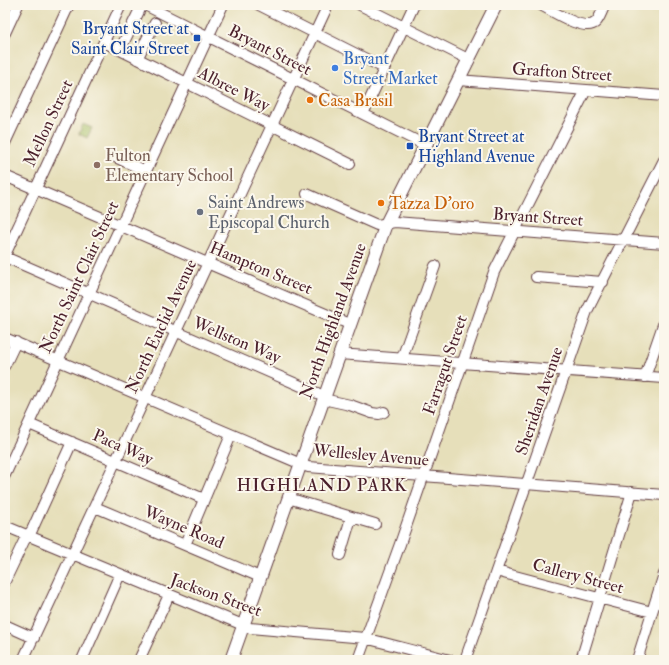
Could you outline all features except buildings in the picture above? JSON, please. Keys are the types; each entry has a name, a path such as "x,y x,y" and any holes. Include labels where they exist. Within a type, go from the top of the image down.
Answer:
{"main road":[{"name":"North Highland Avenue","path":"231,660 349,324 386,224 496,5"}],"street":[{"path":"5,33 18,5"},
{"path":"5,143 69,5"},
{"name":"Mellon Street","path":"5,256 121,5"},
{"path":"120,50 144,5"},
{"name":"Bryant Street","path":"144,5 425,145"},
{"name":"North Saint Clair Street","path":"5,475 223,5"},
{"path":"259,5 384,68"},
{"name":"North Euclid Avenue","path":"24,660 328,5"},
{"path":"360,5 468,59"},
{"path":"363,114 414,5"},
{"path":"540,5 582,26 590,26 596,22 605,5"},
{"path":"137,59 155,23"},
{"name":"Albree Way","path":"104,42 272,127 350,164"},
{"name":"Grafton Street","path":"458,80 664,96"},
{"name":"Farragut Street","path":"358,660 494,272 586,90"},
{"path":"115,157 146,171"},
{"name":"Sheridan Avenue","path":"465,660 588,311 664,160"},
{"name":"Hampton Street","path":"5,176 349,324"},
{"name":"Bryant Street","path":"306,194 376,225 395,222 664,243"},
{"name":"Wellston Way","path":"5,256 324,398 350,405 372,414 384,412"},
{"path":"402,358 435,266"},
{"path":"536,277 602,282"},
{"path":"645,377 664,322"},
{"name":"Wellesley Avenue","path":"5,338 308,467 664,495"},
{"path":"5,365 16,342"},
{"path":"339,354 664,378"},
{"name":"Paca Way","path":"29,424 204,500"},
{"path":"185,545 232,435"},
{"path":"5,581 72,442"},
{"path":"581,660 632,492"},
{"path":"288,498 375,524"},
{"name":"Wayne Road","path":"95,507 260,577"},
{"path":"340,554 352,518"},
{"name":"Jackson Street","path":"5,526 250,628 365,638 450,660"},
{"name":"Callery Street","path":"496,571 652,612"},
{"path":"82,660 120,574"},
{"path":"638,660 664,574"},
{"path":"139,660 168,595"},
{"path":"5,625 34,638"}],"green space":[{"path":"83,124 92,128 87,138 79,134"}],"place":[{"name":"Bryant Street at Saint Clair Street","path":"197,38"},
{"name":"Bryant Street Market","path":"335,68"},
{"name":"Casa Brasil","path":"310,100"},
{"name":"Bryant Street at Highland Avenue","path":"410,146"},
{"name":"Fulton Elementary School","path":"97,165"},
{"name":"Tazza D'oro","path":"381,203"},
{"name":"Saint Andrews Episcopal Church","path":"200,212"}],"district":[{"name":"HIGHLAND PARK","path":"322,485"}]}
